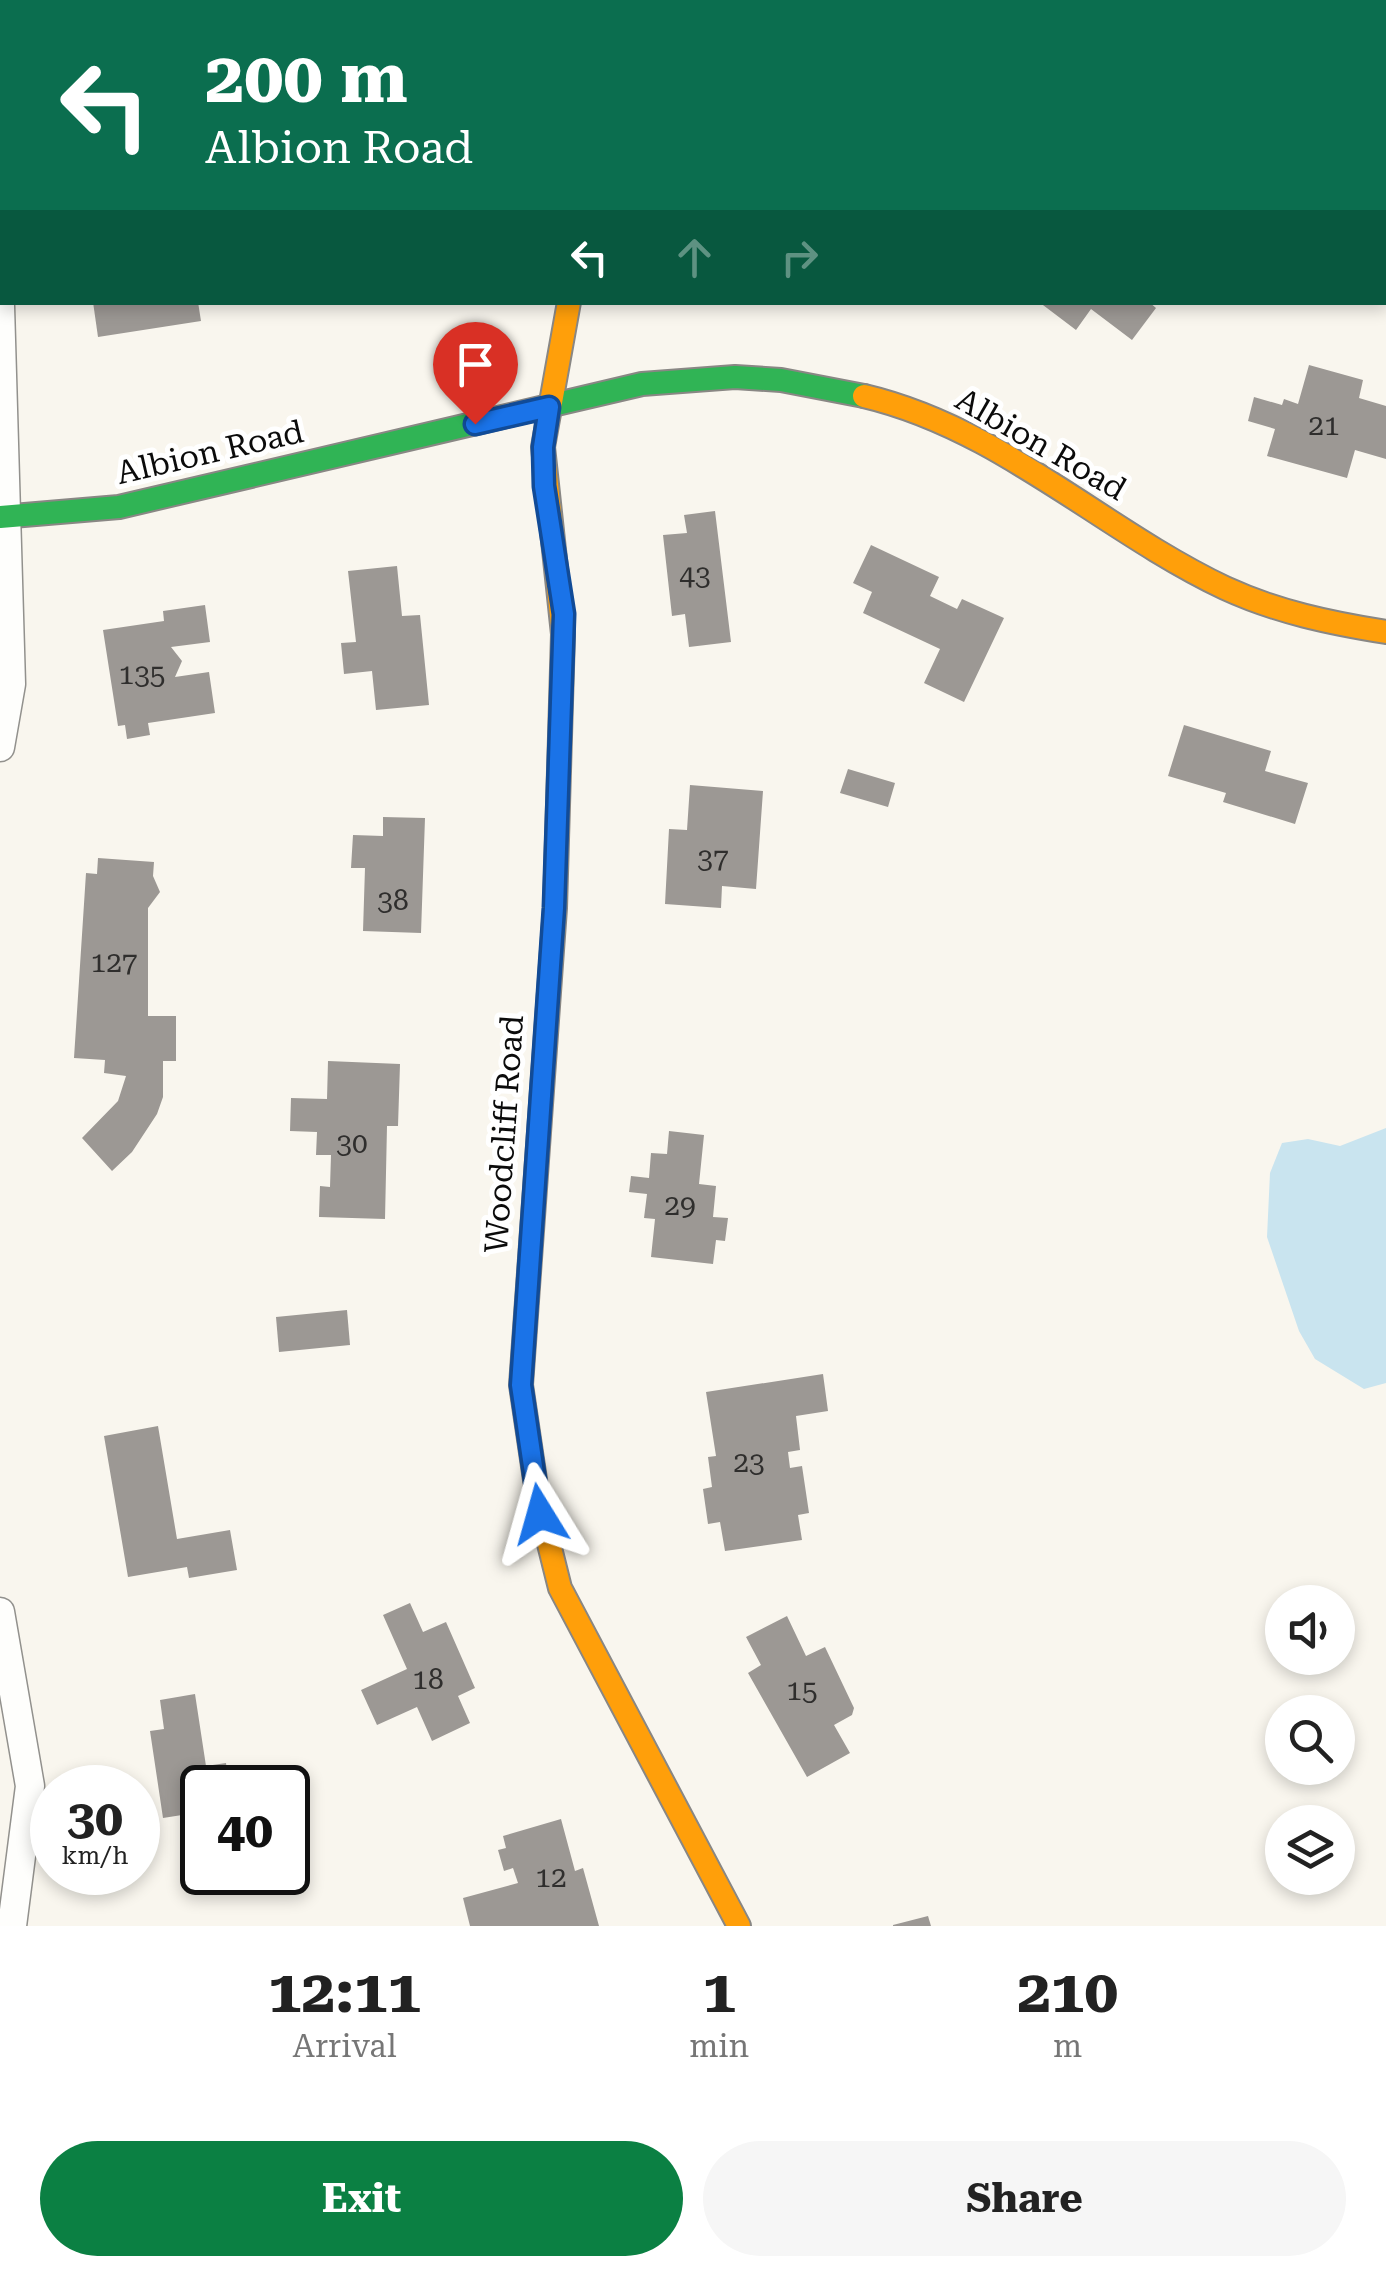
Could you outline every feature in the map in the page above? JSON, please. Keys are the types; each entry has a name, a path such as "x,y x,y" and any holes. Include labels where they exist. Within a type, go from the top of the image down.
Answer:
{"street":[{"name":"Woodcliff Road","path":"567,305 543,447 544,486 564,614 554,908 521,1385 540,1514 560,1588 738,1926"},
{"path":"0,306 11,684 0,747"},
{"name":"Albion Road","path":"4,516 119,507 686,378 791,380 848,390 918,413 1000,451 1181,567 1245,600 1316,622 1386,632"},
{"path":"0,1612 30,1786 12,1926"}],"water":[{"path":"1386,1128 1386,1383 1364,1389 1315,1359 1299,1331 1267,1237 1270,1173 1282,1143 1308,1139 1340,1146"}],"building":[{"path":"93,305 198,305 201,321 98,337"},
{"path":"1043,305 1156,308 1132,340 1091,309 1076,330"},
{"path":"1309,365 1363,380 1359,398 1386,406 1386,459 1355,450 1347,478 1267,456 1275,429 1248,421 1254,397 1282,405 1284,399 1298,404"},
{"path":"715,511 731,642 689,647 685,614 672,616 663,535 687,533 684,515"},
{"path":"871,545 939,577 930,596 957,609 962,599 1004,618 964,702 924,683 940,649 863,613 872,592 853,583"},
{"path":"397,566 402,616 420,615 429,705 376,710 372,671 344,674 341,643 356,642 348,571"},
{"path":"205,605 210,642 171,647 182,661 175,677 209,672 215,713 148,723 150,735 127,739 125,725 118,726 103,630 164,621 163,611"},
{"path":"1184,725 1271,751 1265,771 1308,783 1295,824 1223,802 1226,793 1168,776"},
{"path":"848,769 895,783 888,807 840,793"},
{"path":"690,785 763,791 756,889 722,886 721,908 665,904 669,829 687,830"},
{"path":"383,817 425,818 421,933 363,931 365,868 351,868 353,835 383,836"},
{"path":"98,858 154,862 153,876 160,892 148,908 148,1016 176,1016 176,1061 163,1061 163,1097 157,1114 132,1152 112,1171 82,1138 118,1101 126,1076 104,1073 105,1060 74,1058 86,873 97,874"},
{"path":"328,1061 400,1064 398,1126 387,1126 385,1219 319,1217 320,1186 330,1187 331,1155 316,1155 317,1132 290,1131 291,1098 327,1099"},
{"path":"669,1131 704,1135 699,1184 716,1186 713,1217 728,1218 725,1241 716,1240 713,1264 651,1257 655,1219 644,1218 647,1194 629,1192 631,1176 649,1178 651,1153 667,1154"},
{"path":"347,1310 350,1345 279,1352 276,1317"},
{"path":"823,1374 828,1411 796,1416 800,1450 788,1452 790,1468 802,1466 809,1513 798,1515 802,1540 725,1551 720,1522 708,1524 703,1489 712,1487 708,1457 716,1456 706,1392"},
{"path":"158,1426 177,1539 230,1530 237,1570 189,1578 187,1567 128,1577 104,1436"},
{"path":"410,1603 423,1632 446,1622 475,1688 458,1696 470,1723 432,1741 417,1707 377,1725 361,1690 407,1669 383,1615"},
{"path":"787,1616 806,1656 825,1647 854,1708 852,1715 834,1725 850,1753 807,1777 748,1673 761,1665 746,1637"},
{"path":"195,1694 206,1765 180,1765 180,1815 163,1818 160,1765 155,1765 150,1731 164,1729 160,1700"},
{"path":"561,1819 575,1871 583,1868 599,1926 470,1926 463,1898 518,1883 513,1868 504,1871 498,1850 506,1848 503,1836"},
{"path":"928,1916 931,1926 893,1926 893,1925"}],"traffic: fast":[{"path":"0,517 119,507 642,384 735,377 781,380 864,396"},
{"path":"538,1500 521,1385 555,908 563,634"}],"traffic: slow":[{"path":"563,634 543,447 568,305"},
{"path":"864,396 960,431 1225,588 1304,616 1386,632"},
{"path":"538,1500 560,1588 739,1926"}],"route":[{"path":"475,424 549,407 544,428 544,486 564,614 554,908 521,1385 540,1514"}]}
